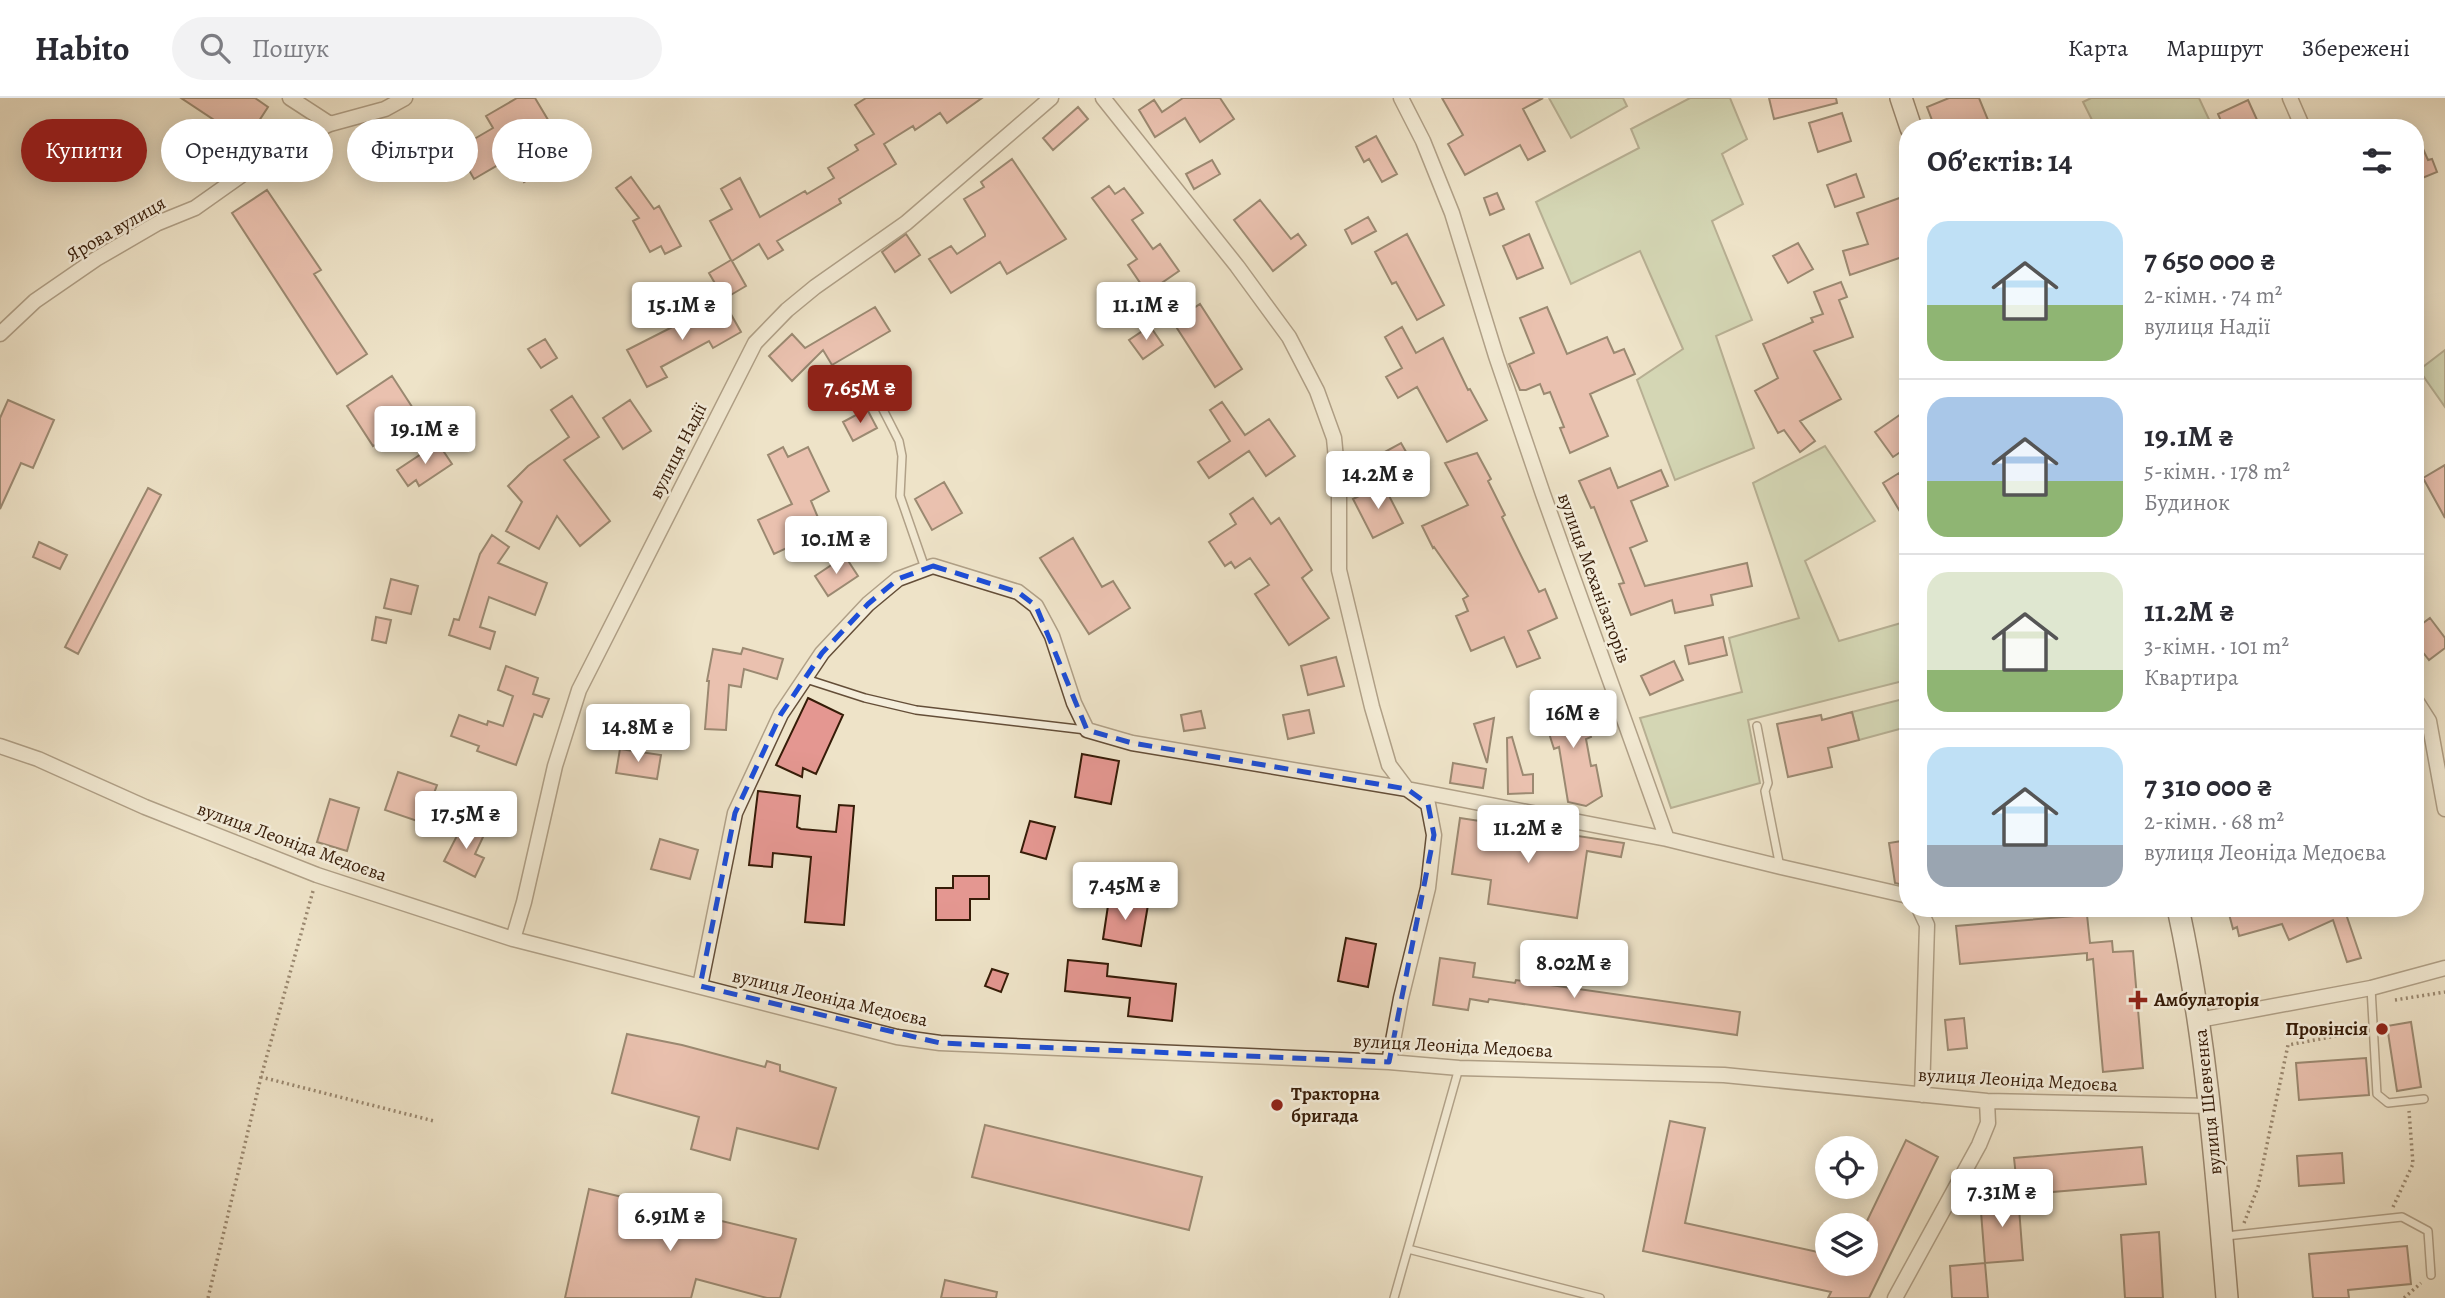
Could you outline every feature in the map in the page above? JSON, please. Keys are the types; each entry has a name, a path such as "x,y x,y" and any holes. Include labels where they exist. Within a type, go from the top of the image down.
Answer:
{"main road":[{"path":"1901,98 1908,119"},
{"name":"вулиця Шевченка","path":"2180,917 2199,1020 2230,1236 2227,1298"}],"street":[{"path":"290,98 322,119"},
{"name":"Ярова вулиця","path":"333,123 385,109 405,98"},
{"name":"вулиця Надії","path":"513,939 555,766 579,690 755,343 814,287 906,223 1051,98"},
{"path":"1103,98 1237,266 1289,337 1317,391 1334,438 1339,490 1339,570 1372,707 1389,765 1408,789 1428,804 1434,835 1428,888 1401,998 1389,1062"},
{"name":"вулиця Механізаторів","path":"1401,98 1423,141 1452,213 1496,356 1543,494 1667,839"},
{"path":"2290,98 2299,119"},
{"name":"Ярова вулиця","path":"0,334 35,301 96,259 158,223 195,208 232,182"},
{"path":"700,986 735,813 781,714 822,653 868,604 898,579 933,566 1018,592 1036,606 1052,636 1074,703 1087,730 1132,743 1408,789 1667,839 1899,893"},
{"path":"2424,713 2429,721 2445,809"},
{"name":"вулиця Леоніда Медоєва","path":"3,750 38,759 145,807 317,875 513,939 897,1037 940,1043 1389,1062 1460,1068 1724,1075 1987,1101 2210,1106"},
{"path":"1922,1095 1927,925 1923,917"},
{"path":"2199,1020 2371,988 2445,968"},
{"path":"1895,1298 1979,1145 1988,1123 1987,1101"}],"lane":[{"path":"874,393 900,441 900,496 925,568"},
{"path":"805,678 865,698 916,710 1087,730"},
{"path":"1757,726 1769,783 1765,791 1781,867"},
{"path":"2371,988 2377,1094 2388,1103 2424,1099"},
{"path":"1394,1298 1460,1068"},
{"path":"2230,1236 2402,1217 2428,1231 2431,1275"},
{"path":"1408,1249 1600,1298"}],"path":[{"path":"208,1298 261,1077 317,875"},
{"path":"2230,1236 2258,1187 2288,1045 2357,1032 2387,1002 2445,992"},
{"path":"261,1077 435,1121"},
{"path":"2388,1219 2413,1164 2409,1101"},
{"path":"2404,1298 2431,1275"}],"highlighted area":[{"path":"933,566 1018,592 1036,606 1087,730 1132,743 1407,789 1428,804 1434,835 1389,1062 940,1043 700,986 735,813 781,714 822,653 868,604 898,579"}],"green space":[{"path":"1549,98 1623,98 1627,106 1571,138"},
{"path":"1690,98 1730,98 1747,139 1722,154 1743,204 1712,221 1752,320 1716,336 1754,448 1675,480 1637,380 1683,349 1640,251 1571,284 1536,202 1639,148 1631,129"},
{"path":"2091,98 2199,98 2209,119 2092,119 2083,102"},
{"path":"2445,350 2445,407 2424,377 2424,366"},
{"path":"1825,446 1875,521 1805,561 1839,641 1899,624 1899,682 1748,720 1760,783 1671,808 1640,718 1742,692 1729,638 1799,618 1753,483"},
{"path":"1899,700 1899,729 1859,740 1852,712"}],"building":[{"path":"181,98 255,98 268,107 260,119 213,119"},
{"path":"517,98 535,98 548,119 492,119 492,126 486,116"},
{"path":"866,98 982,98 947,123 940,113 915,130 913,126 884,144 896,164 839,199 841,203 777,241 783,250 768,259 759,244 732,261 746,286 724,299 709,273 731,260 710,221 732,209 721,189 740,178 760,217 834,178 828,168 858,150 855,145 874,134 855,105"},
{"path":"1183,98 1220,98 1234,119 1200,142 1185,118 1155,137 1139,110 1154,100 1162,112"},
{"path":"1442,98 1543,98 1523,109 1545,151 1528,160 1520,145 1465,175 1448,144 1463,135"},
{"path":"1769,98 1836,98 1837,103 1774,119"},
{"path":"1949,98 1979,98 1988,119 1932,119 1927,107"},
{"path":"2248,100 2257,119 2220,119 2218,114"},
{"path":"1078,107 1088,119 1053,150 1043,138"},
{"path":"1842,113 1851,141 1818,152 1809,123"},
{"path":"492,129 492,168 478,177 478,137"},
{"path":"1376,136 1397,174 1382,182 1369,159 1364,162 1356,147"},
{"path":"2424,151 2428,160 2432,159 2437,172 2424,177"},
{"path":"1012,159 1066,239 1007,274 1000,262 951,293 929,259 951,246 957,254 985,236 964,199 984,187 981,182"},
{"path":"1212,160 1220,174 1194,189 1186,174"},
{"path":"1856,174 1864,197 1835,207 1827,185"},
{"path":"631,177 654,209 659,206 681,246 665,254 661,246 650,252 633,221 639,218 616,188"},
{"path":"1109,186 1115,194 1124,188 1143,213 1132,220 1153,249 1160,244 1179,271 1147,293 1128,265 1137,259 1092,198"},
{"path":"267,190 321,270 314,274 367,354 337,374 232,213"},
{"path":"1497,193 1504,209 1490,215 1484,198"},
{"path":"1899,198 1899,258 1850,275 1843,251 1868,244 1857,213"},
{"path":"1260,200 1291,239 1298,234 1306,245 1273,271 1234,220"},
{"path":"1368,217 1376,231 1352,244 1345,230"},
{"path":"906,234 920,255 895,272 882,252"},
{"path":"1407,234 1444,305 1417,320 1396,282 1392,284 1375,252"},
{"path":"1529,234 1543,268 1517,279 1503,246"},
{"path":"1798,243 1813,269 1788,283 1773,256"},
{"path":"1841,282 1847,297 1839,300 1853,337 1814,351 1841,399 1800,421 1815,441 1800,452 1784,430 1778,433 1755,391 1778,378 1763,344 1813,322 1811,318 1823,314 1814,292"},
{"path":"724,302 741,332 713,348 709,341 661,367 667,377 647,387 627,350 694,316 695,319"},
{"path":"1200,304 1242,369 1215,387 1173,322"},
{"path":"875,307 890,331 832,365 823,350 792,381 769,356 792,334 805,348"},
{"path":"1547,307 1567,354 1607,337 1614,353 1624,349 1635,374 1590,394 1608,436 1570,453 1560,428 1564,427 1550,392 1544,394 1540,384 1520,390 1509,364 1534,353 1520,318"},
{"path":"1150,326 1163,345 1143,359 1129,340"},
{"path":"1402,327 1416,353 1443,338 1468,390 1470,389 1487,420 1447,442 1417,387 1398,398 1386,377 1402,368 1385,337"},
{"path":"545,339 557,358 541,368 528,349"},
{"path":"392,376 418,416 373,446 347,406"},
{"path":"572,396 599,437 564,460 610,521 580,546 557,516 539,549 506,531 522,502 508,486 528,466 569,437 551,410"},
{"path":"8,400 54,420 33,468 21,463 0,509 0,418"},
{"path":"630,400 651,431 623,449 603,418"},
{"path":"1222,402 1245,435 1269,419 1295,456 1266,476 1249,451 1209,478 1198,462 1230,441 1210,410"},
{"path":"867,409 877,428 853,441 843,422"},
{"path":"1899,415 1899,453 1893,457 1875,432"},
{"path":"438,443 452,464 419,486 416,480 408,486 397,470"},
{"path":"1401,443 1409,457 1369,479 1361,465"},
{"path":"783,447 788,457 808,447 829,491 811,501 819,520 809,524 815,535 774,554 758,520 792,504 768,455"},
{"path":"1477,453 1491,479 1488,481 1505,515 1502,517 1539,592 1545,589 1557,618 1528,631 1540,658 1517,667 1504,637 1471,651 1456,616 1468,611 1463,599 1468,596 1433,548 1422,526 1468,505 1445,463"},
{"path":"2445,465 2445,518 2424,480"},
{"path":"1610,468 1618,488 1661,470 1668,486 1631,501 1647,541 1630,548 1645,586 1747,563 1752,586 1711,595 1713,605 1675,613 1672,600 1631,615 1619,584 1624,583 1594,507 1591,508 1579,481"},
{"path":"1899,473 1899,510 1883,483"},
{"path":"944,482 962,513 932,530 915,499"},
{"path":"1383,484 1403,523 1373,538 1353,499"},
{"path":"148,488 161,495 78,654 65,647"},
{"path":"1253,498 1271,524 1279,518 1288,532 1312,570 1302,578 1329,618 1289,645 1255,594 1269,585 1250,558 1235,568 1231,562 1225,566 1209,542 1236,524 1230,514"},
{"path":"492,535 509,547 498,563 547,583 535,615 489,597 480,627 495,632 490,649 449,635 454,619 459,620 480,554"},
{"path":"1073,538 1102,587 1113,581 1130,608 1089,634 1040,558"},
{"path":"39,542 67,555 60,569 33,557"},
{"path":"845,556 858,576 828,596 815,576"},
{"path":"391,579 418,586 411,614 384,608"},
{"path":"376,617 391,620 386,643 372,640"},
{"path":"2430,618 2445,638 2445,648 2429,660 2424,654 2424,622"},
{"path":"1723,637 1727,655 1689,664 1685,646"},
{"path":"743,648 783,659 777,679 744,669 741,687 729,685 726,730 705,729 707,681 713,649 741,654"},
{"path":"1336,657 1344,686 1308,695 1301,666"},
{"path":"1674,661 1683,680 1650,695 1641,676"},
{"path":"506,666 538,678 533,694 549,699 542,717 534,714 516,765 477,751 479,746 451,736 459,715 487,725 488,721 503,726 513,696 498,690"},
{"path":"1578,696 1591,737 1586,739 1591,766 1596,765 1602,796 1586,806 1568,802 1559,747 1554,749 1541,708"},
{"path":"808,698 843,715 816,774 803,768 802,777 776,765"},
{"path":"1309,710 1314,733 1288,739 1283,715"},
{"path":"1201,711 1205,728 1184,731 1181,715"},
{"path":"1852,712 1859,740 1828,748 1832,767 1788,777 1777,724 1821,715 1822,720"},
{"path":"1494,718 1487,763 1474,724"},
{"path":"1512,737 1523,775 1533,774 1533,793 1508,794 1507,738"},
{"path":"620,749 661,755 657,779 616,773"},
{"path":"1082,754 1119,761 1111,804 1075,797"},
{"path":"1453,763 1486,769 1483,788 1450,783"},
{"path":"398,772 437,785 423,823 385,810"},
{"path":"758,791 800,796 797,827 801,829 836,832 839,805 854,806 844,925 805,922 811,857 773,853 772,867 749,865"},
{"path":"330,799 359,808 347,851 317,842"},
{"path":"1460,818 1624,843 1621,857 1587,851 1577,918 1488,904 1491,880 1452,874"},
{"path":"1030,821 1055,827 1046,859 1021,852"},
{"path":"463,824 484,835 475,854 484,858 475,877 444,861"},
{"path":"660,839 698,850 690,879 651,869"},
{"path":"1899,841 1899,884 1895,883 1889,843"},
{"path":"953,876 989,876 989,899 970,899 970,920 936,920 936,888 953,888"},
{"path":"1109,899 1148,905 1141,946 1103,939"},
{"path":"2087,917 2090,943 2112,941 2113,952 2133,951 2143,1068 2103,1072 2093,959 2087,960 2087,953 1960,964 1956,926"},
{"path":"2230,917 2347,917 2361,958 2347,962 2333,920 2289,940 2282,924 2239,936 2237,927 2233,929"},
{"path":"1346,938 1376,944 1368,987 1338,981"},
{"path":"1440,958 1475,963 1473,977 1515,983 1516,980 1740,1012 1737,1035 1489,999 1488,1002 1470,999 1468,1010 1433,1005"},
{"path":"1068,960 1108,964 1107,976 1176,984 1172,1021 1128,1016 1130,998 1065,991"},
{"path":"992,969 1008,974 1001,992 985,986"},
{"path":"1964,1018 1967,1048 1948,1050 1945,1020"},
{"path":"2411,1022 2421,1087 2397,1091 2387,1026"},
{"path":"627,1034 765,1067 767,1061 780,1065 780,1071 836,1088 818,1149 737,1128 730,1160 691,1149 699,1117 612,1093"},
{"path":"2366,1058 2369,1095 2299,1100 2296,1063"},
{"path":"1670,1121 1705,1128 1685,1223 1815,1251 1815,1276 1878,1276 1878,1213 1871,1213 1906,1140 1938,1157 1869,1298 1828,1298 1831,1292 1643,1251"},
{"path":"985,1125 1202,1177 1189,1230 972,1177"},
{"path":"2142,1147 2146,1184 2018,1195 2014,1158"},
{"path":"2342,1153 2344,1183 2299,1186 2297,1156"},
{"path":"589,1189 796,1239 780,1298 767,1298 696,1279 691,1298 565,1298"},
{"path":"2018,1195 2023,1260 1985,1263 1980,1199"},
{"path":"2159,1232 2163,1298 2125,1298 2121,1235"},
{"path":"2407,1246 2411,1284 2348,1290 2349,1298 2313,1298 2309,1254"},
{"path":"1985,1263 1988,1298 1952,1298 1950,1266"},
{"path":"945,1280 997,1292 996,1298 941,1298"}],"place":[{"name":"Амбулаторія","path":"2138,1000"},
{"name":"Провінсія","path":"2382,1029"},
{"name":"Тракторна бригада","path":"1277,1105"}]}
